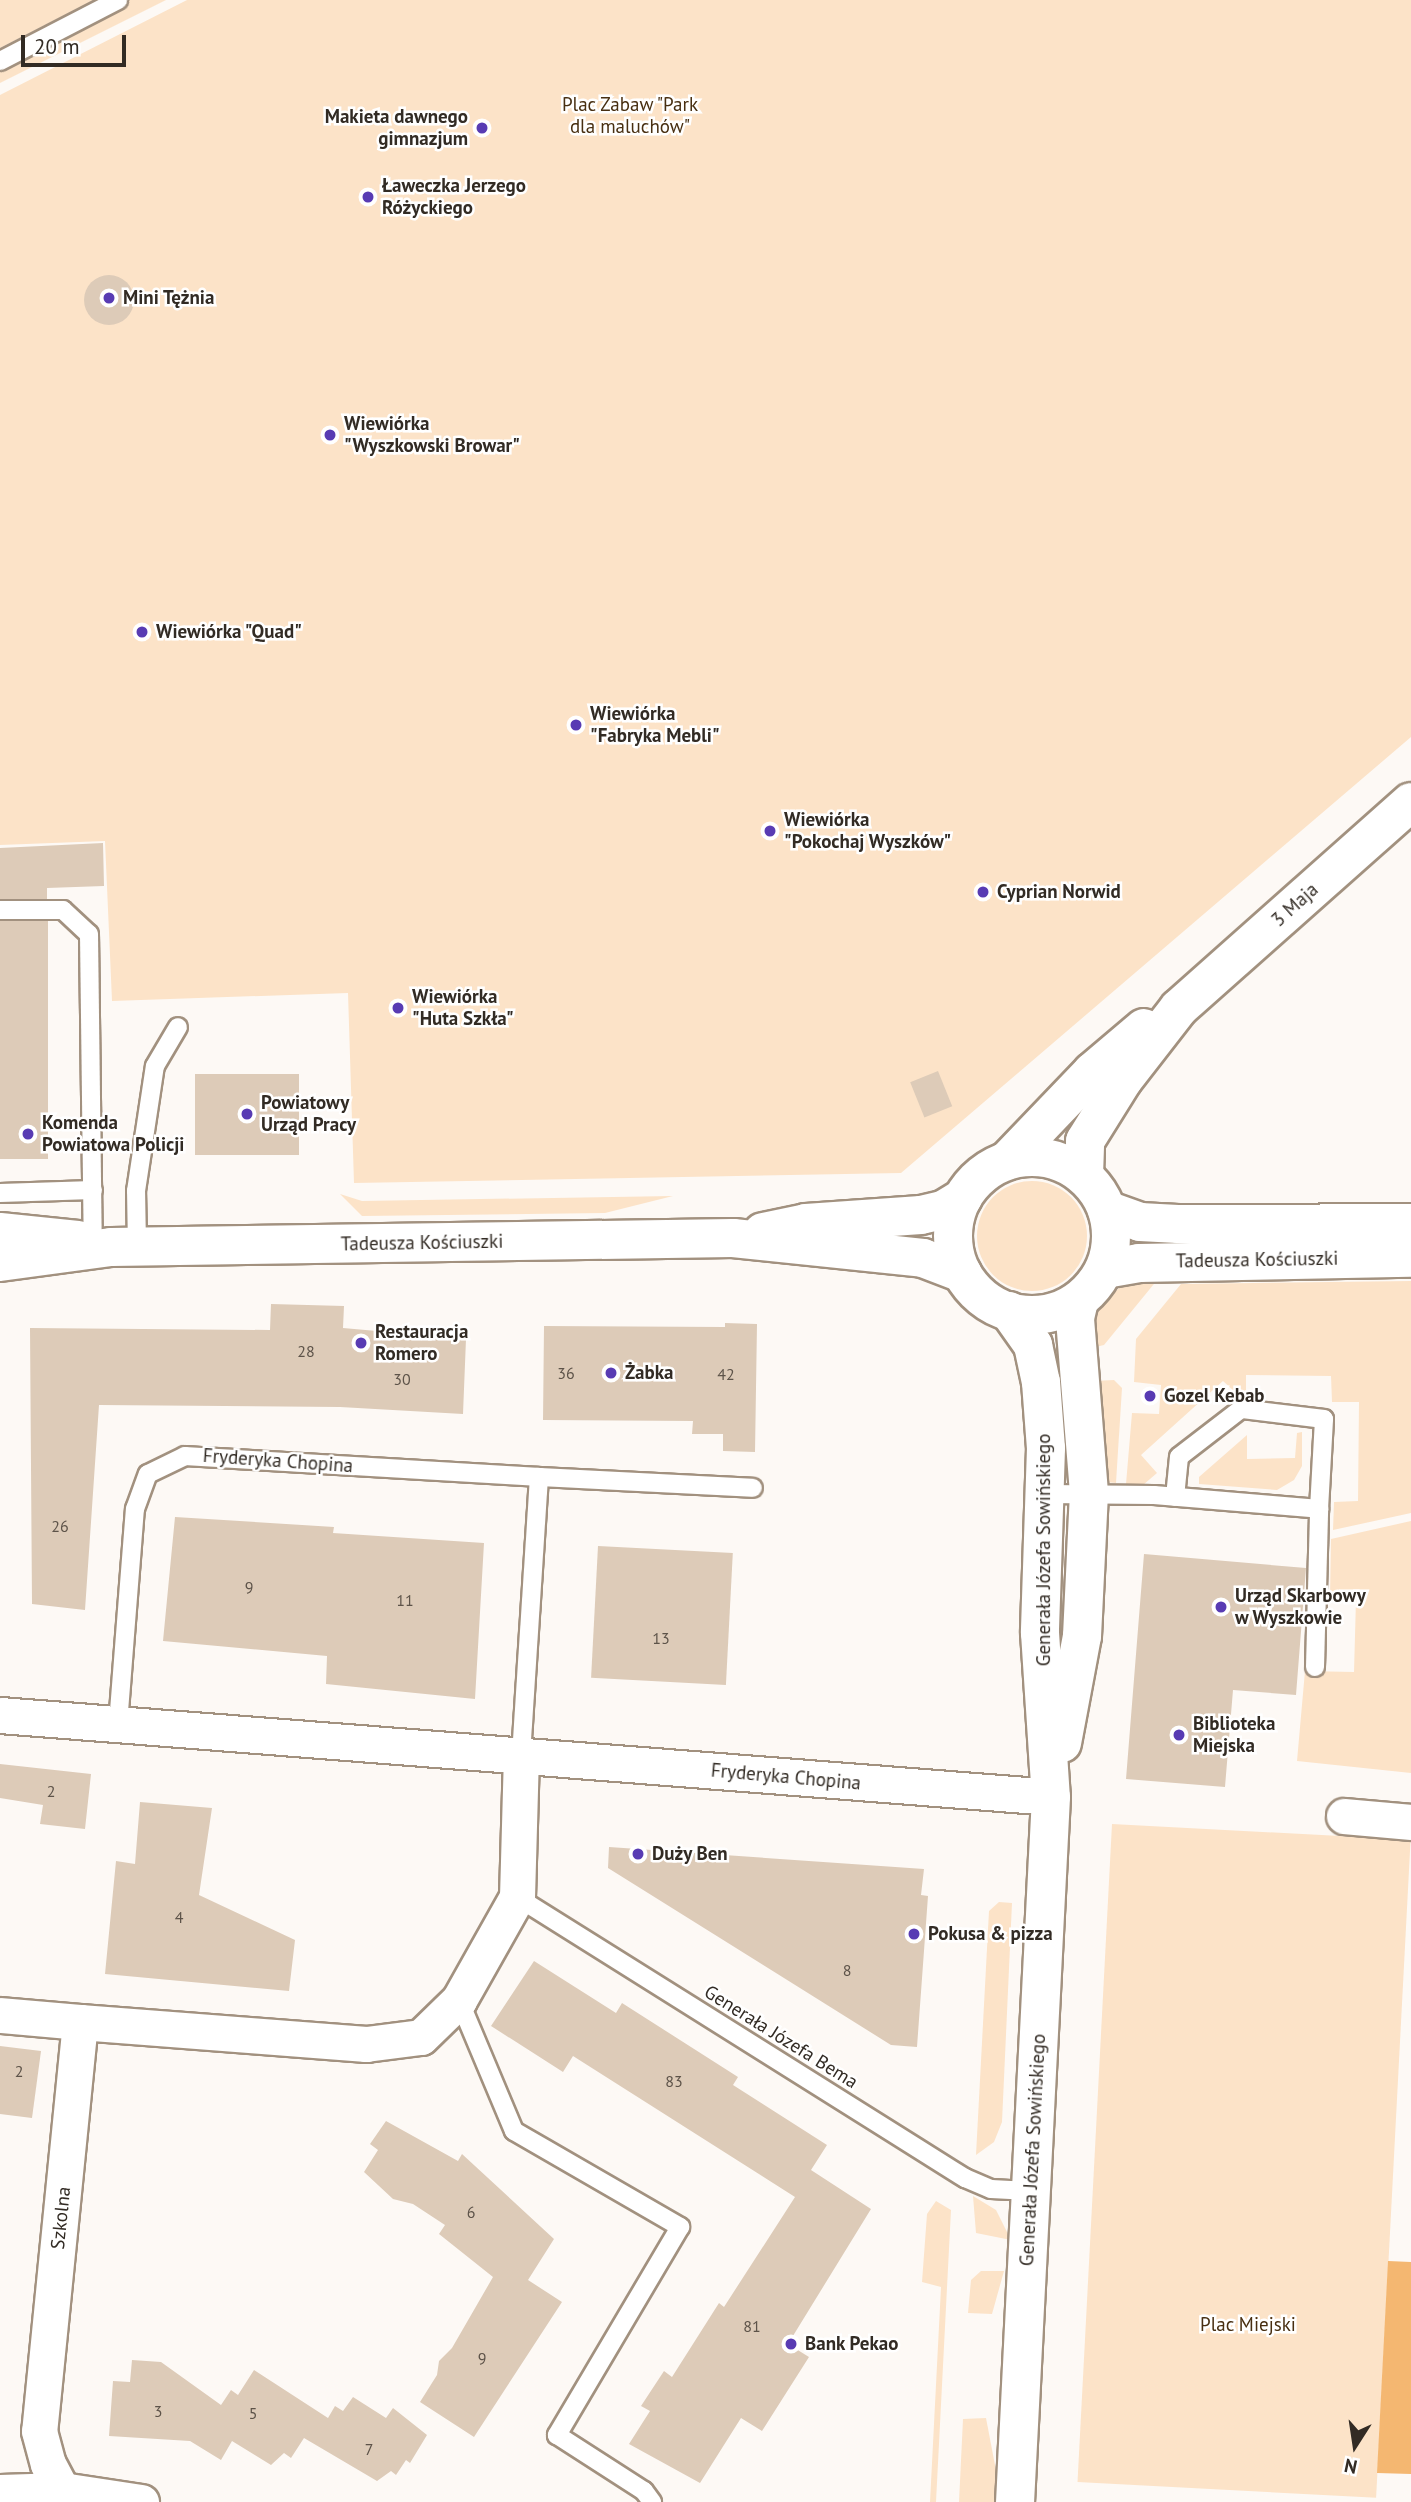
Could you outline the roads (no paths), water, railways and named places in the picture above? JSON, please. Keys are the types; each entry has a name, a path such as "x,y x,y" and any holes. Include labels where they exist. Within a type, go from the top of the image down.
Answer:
{"street":[{"name":"3 Maja","path":"1084,1175 1085,1141 1123,1080 1179,1008 1411,802"},
{"name":"3 Maja","path":"1008,1160 1092,1072 1139,1031 1179,1008"},
{"path":"1048,1158 1084,1175 1107,1210 1111,1250 1105,1269 1079,1300 1057,1311 1033,1315 1009,1311 982,1297 962,1273 953,1235 963,1198 990,1168 1008,1160 1048,1158"},
{"name":"Tadeusza Kościuszki","path":"733,1238 806,1223 921,1214 943,1210 963,1198"},
{"name":"Tadeusza Kościuszki","path":"1107,1210 1140,1222 1178,1224 1411,1223"},
{"name":"Tadeusza Kościuszki","path":"0,1232 45,1233 114,1245"},
{"name":"Tadeusza Kościuszki","path":"0,1262 114,1245 733,1238 923,1258 962,1273"},
{"name":"Tadeusza Kościuszki","path":"1105,1269 1139,1263 1411,1258"},
{"name":"Generała Józefa Sowińskiego","path":"1051,1797 1082,1636 1089,1493 1075,1318 1079,1300"},
{"name":"Generała Józefa Sowińskiego","path":"1009,1311 1033,1345 1041,1382 1045,1494 1040,1633 1051,1797 1015,2502"},
{"name":"Fryderyka Chopina","path":"0,1715 1051,1797"},
{"path":"0,2015 366,2044 421,2037 459,2000 517,1897 521,1756"},
{"path":"1344,1816 1411,1822"},
{"name":"Szkolna","path":"62,2490 48,2464 39,2431 80,2022"},
{"path":"0,2492 62,2490 141,2502"}],"lane":[{"path":"0,61 118,0"},
{"path":"0,910 63,910 89,934 93,1190 114,1245"},
{"path":"114,1245 136,1191 155,1066 178,1027"},
{"path":"0,1193 93,1190"},
{"path":"1175,1497 1179,1457 1241,1409 1324,1419 1315,1667"},
{"name":"Fryderyka Chopina","path":"118,1724 135,1509 148,1474 185,1456 753,1488"},
{"path":"521,1756 539,1477"},
{"path":"1045,1494 1175,1497 1319,1509"},
{"name":"Generała Józefa Bema","path":"517,1897 965,2178 991,2189 1030,2191"},
{"path":"459,2000 514,2130 680,2227 557,2435 644,2491 652,2502"}],"place":[{"name":"Makieta dawnego gimnazjum","path":"482,128"},
{"name":"Ławeczka Jerzego Różyckiego","path":"368,197"},
{"name":"Mini Tężnia","path":"109,298"},
{"name":"Wiewiórka \"Wyszkowski Browar\"","path":"330,435"},
{"name":"Wiewiórka \"Quad\"","path":"142,632"},
{"name":"Wiewiórka \"Fabryka Mebli\"","path":"576,725"},
{"name":"Wiewiórka \"Pokochaj Wyszków\"","path":"770,831"},
{"name":"Cyprian Norwid","path":"983,892"},
{"name":"Wiewiórka \"Huta Szkła\"","path":"398,1008"},
{"name":"Powiatowy Urząd Pracy","path":"247,1114"},
{"name":"Komenda Powiatowa Policji","path":"28,1134"},
{"name":"Restauracja Romero","path":"361,1343"},
{"name":"Żabka","path":"611,1373"},
{"name":"Gozel Kebab","path":"1150,1396"},
{"name":"Urząd Skarbowy w Wyszkowie","path":"1221,1607"},
{"name":"Biblioteka Miejska","path":"1179,1735"},
{"name":"Duży Ben","path":"638,1854"},
{"name":"Pokusa & pizza","path":"914,1934"},
{"name":"Bank Pekao","path":"791,2344"}],"park label":[{"name":"Plac Zabaw \"Park dla maluchów\"","path":"630,116"},
{"name":"Plac Miejski","path":"1248,2325"}]}
